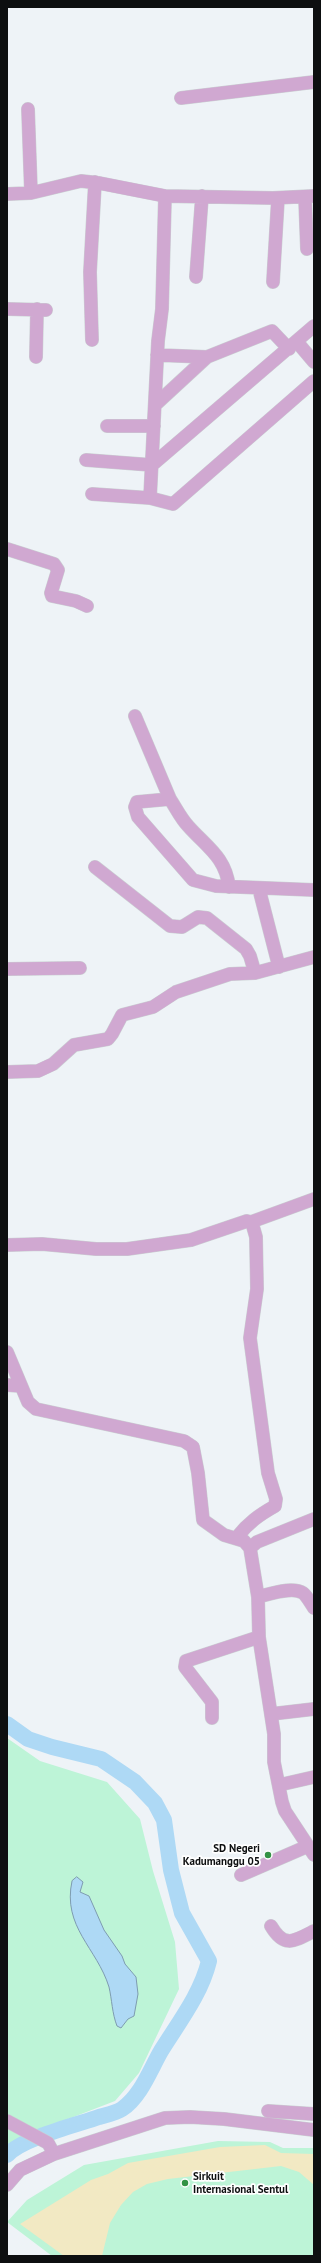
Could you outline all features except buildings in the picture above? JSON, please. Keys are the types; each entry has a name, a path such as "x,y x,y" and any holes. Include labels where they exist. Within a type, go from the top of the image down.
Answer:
{"street":[{"path":"181,98 314,82"},
{"path":"28,109 31,193"},
{"path":"92,340 90,272 95,182"},
{"path":"7,194 31,193 71,183 95,182 165,196 278,198 310,196 307,249"},
{"path":"150,498 157,355 162,309 165,196"},
{"path":"196,277 202,196"},
{"path":"273,282 278,198"},
{"path":"7,309 41,310 36,357"},
{"path":"86,460 152,465 293,346 314,326"},
{"path":"155,405 207,357 272,331 314,362"},
{"path":"157,355 207,357"},
{"path":"92,494 150,498 173,504 314,381"},
{"path":"107,426 154,426"},
{"path":"7,550 54,564 58,570 51,593 52,596 76,601 87,606"},
{"path":"135,716 170,799 188,827 206,844 226,868 228,887"},
{"path":"170,799 137,802 135,807 138,817 193,880 203,884 228,887 314,890"},
{"path":"96,867 170,926 182,927 198,917 207,918 246,949 250,956 255,973"},
{"path":"259,889 279,967"},
{"path":"7,1072 32,1072 48,1067 74,1045 104,1040 110,1037 122,1015 153,1007 176,992 230,974 255,973 314,957"},
{"path":"7,969 80,968"},
{"path":"7,1245 42,1244 96,1249 127,1249 191,1240 247,1221 251,1222 314,1199"},
{"path":"238,1537 248,1524 259,1515 275,1506 276,1499 268,1473 259,1392 251,1360 250,1338 257,1289 256,1237 254,1227 251,1222"},
{"path":"7,1352 28,1402 36,1410 45,1413 122,1426 190,1444 195,1455 204,1520 208,1525 224,1535 238,1537 244,1540 250,1548 258,1597 259,1637 274,1734 274,1762 285,1811 311,1850 242,1874"},
{"path":"7,1385 21,1386"},
{"path":"250,1548 257,1542 314,1519"},
{"path":"258,1597 282,1591 294,1591 310,1595 314,1608"},
{"path":"212,1718 212,1702 185,1667 186,1661 259,1637"},
{"path":"271,1714 314,1709"},
{"path":"279,1785 314,1777"},
{"path":"271,1926 278,1937 285,1941 292,1941 314,1931"},
{"path":"268,2111 314,2114"},
{"path":"7,2185 20,2170 51,2148 166,2118 190,2117 224,2119 314,2130"},
{"path":"10,2122 51,2148"}],"green space":[{"path":"7,1738 40,1761 107,1782 140,1819 153,1871 175,1942 179,1989 139,2073 115,2101 24,2136 7,2147"},
{"name":"Sirkuit Internasional Sentul","path":"218,2141 270,2142 283,2148 314,2148 314,2256 52,2256 7,2222 27,2200 84,2165"}],"sand":[{"path":"265,2145 281,2153 314,2154 314,2185 299,2172 281,2166 168,2179 147,2184 133,2192 121,2205 110,2223 102,2256 64,2256 20,2224 91,2180 108,2174 128,2163 220,2147"}],"water":[{"path":"77,1877 83,1882 80,1892 89,1896 104,1930 122,1956 125,1964 136,1977 138,1994 134,2016 128,2019 121,2028 117,2026 115,2021 109,1987 104,1973 82,1937 72,1911 70,1897 72,1881"}],"waterway":[{"path":"7,1724 28,1739 52,1747 101,1759 135,1782 155,1803 164,1820 171,1870 182,1913 209,1961 201,1985 195,1996 161,2051 140,2090 129,2104 114,2113 64,2128 25,2143 7,2155"}],"place":[{"name":"SD Negeri Kadumanggu 05","path":"268,1855"},
{"name":"Sirkuit Internasional Sentul","path":"185,2183"}]}
